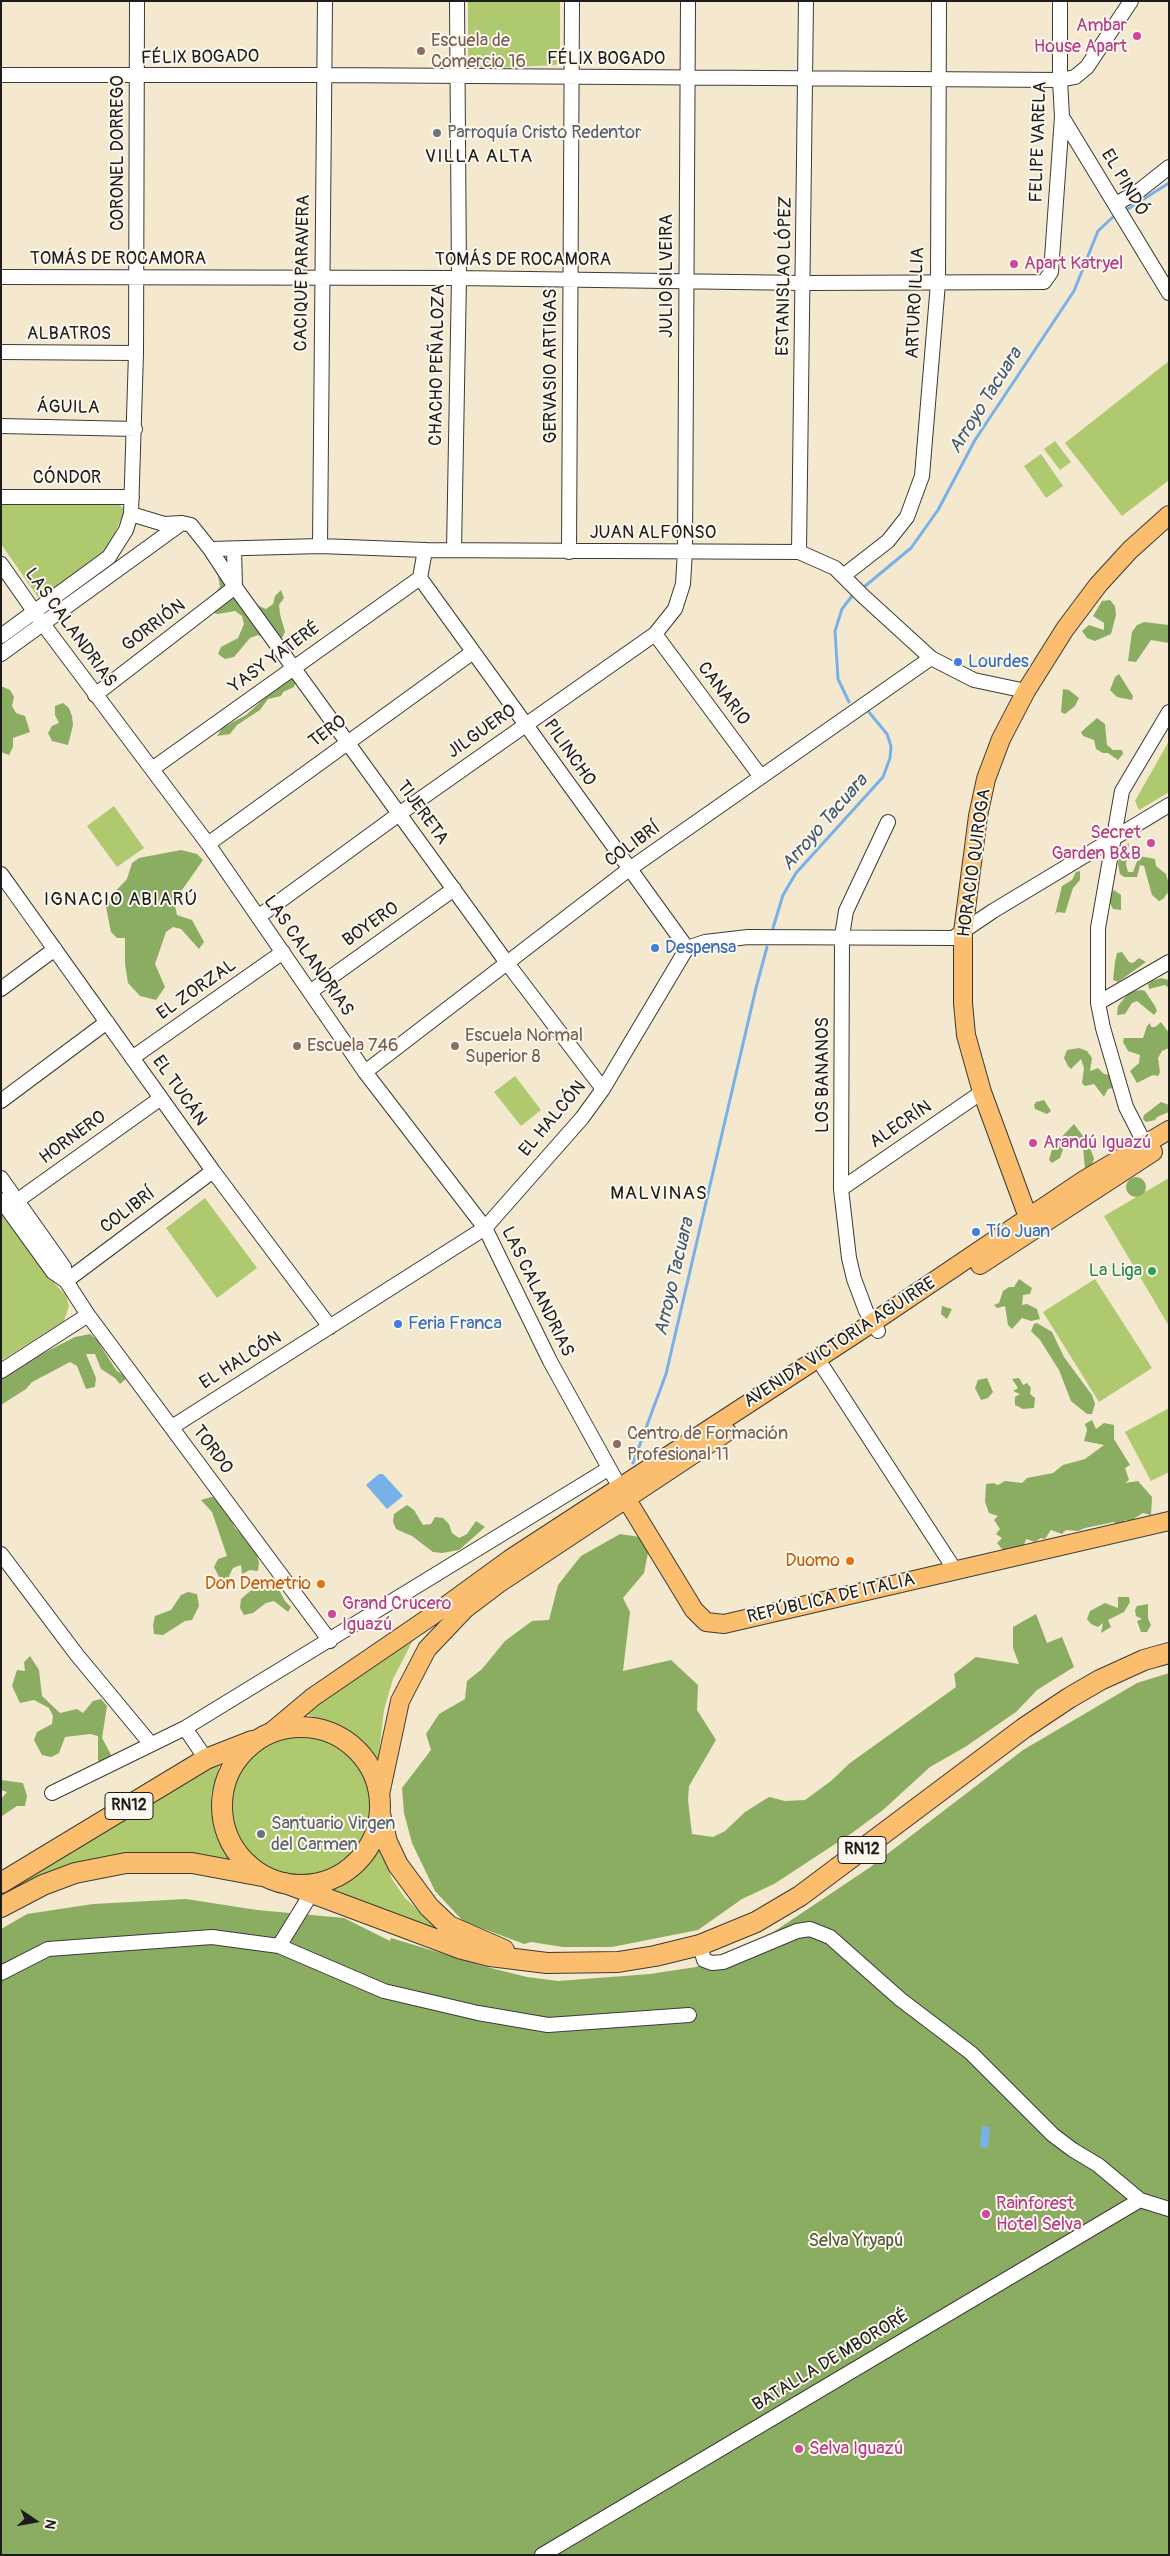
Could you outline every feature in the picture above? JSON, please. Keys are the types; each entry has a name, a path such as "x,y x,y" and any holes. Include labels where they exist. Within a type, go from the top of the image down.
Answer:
{"highway":[{"name":"RN12","path":"1,1907 43,1885 75,1873 126,1863 192,1863 265,1876 312,1889 459,1948 490,1956 524,1958 547,1963 618,1962 655,1956 700,1945 756,1922 800,1896 1024,1728 1069,1698 1100,1680 1144,1660 1169,1653"},
{"name":"RN12","path":"1,1883 206,1759 265,1735 306,1726 324,1730 341,1738 356,1749 368,1764 376,1781 387,1842 398,1865 429,1907 449,1926 524,1958"},
{"name":"RN12","path":"265,1735 244,1750 232,1768 224,1787 222,1808 225,1829 234,1848 248,1865 265,1876"},
{"name":"RN12","path":"312,1889 346,1870 359,1859 369,1844 376,1828 379,1805"}],"main road":[{"name":"HORACIO QUIROGA","path":"1030,1224 982,1092 966,1036 963,932 978,816 986,779 1001,739 1026,691 1065,629 1098,585 1130,550 1169,515"},
{"name":"AVENIDA VICTORIA AGUIRRE","path":"379,1805 400,1701 427,1649 465,1609 623,1494 1030,1224 1147,1150 1169,1130"},
{"name":"AVENIDA VICTORIA AGUIRRE","path":"1147,1150 1169,1143"},
{"name":"AVENIDA VICTORIA AGUIRRE","path":"265,1735 313,1697 433,1615 510,1559 623,1494 822,1367 875,1327"},
{"name":"REPÚBLICA DE ITALIA","path":"623,1494 694,1610 706,1622 724,1624 1169,1521"}],"street":[{"name":"CORONEL DORREGO","path":"1,636 108,557 126,530 131,514 137,278 137,1"},
{"name":"CACIQUE PARAVERA","path":"320,546 321,279 325,75 324,1"},
{"name":"CHACHO PEÑALOZA","path":"454,550 459,278 457,1"},
{"name":"GERVASIO ARTIGAS","path":"569,552 572,1"},
{"name":"JULIO SILVEIRA","path":"685,551 688,1"},
{"name":"ESTANISLAO LÓPEZ","path":"799,552 804,283 806,1"},
{"name":"ARTURO ILLIA","path":"843,576 888,541 907,517 922,476 938,283 939,1"},
{"name":"FELIPE VARELA","path":"1044,282 1051,272 1062,117 1060,1"},
{"path":"1060,80 1075,77 1088,68 1131,1"},
{"name":"FÉLIX BOGADO","path":"1,76 325,75 687,79 1060,80"},
{"name":"EL PINDÓ","path":"1062,117 1169,293"},
{"path":"1116,204 1140,190 1169,167"},
{"name":"TOMÁS DE ROCAMORA","path":"1,277 459,278 804,283 1044,282"},
{"name":"ALBATROS","path":"1,352 136,352"},
{"name":"ÁGUILA","path":"1,426 134,429"},
{"name":"CÓNDOR","path":"1,497 132,497"},
{"path":"131,514 164,524 182,522"},
{"path":"1,654 182,522"},
{"name":"TIJERETA","path":"182,522 191,525 210,549 506,963 603,1089"},
{"name":"JUAN ALFONSO","path":"210,549 320,546 569,552 799,552 835,568 931,658 974,680 1026,691"},
{"path":"234,549 236,587"},
{"path":"420,578 425,550"},
{"name":"JILGUERO","path":"258,917 399,814 655,634 675,609 683,584 685,551"},
{"name":"LAS CALANDRIAS","path":"1,564 43,624 208,844 365,1072 484,1228 550,1360 623,1494"},
{"name":"PILINCHO","path":"420,578 526,724 628,870 687,948"},
{"name":"YASY YATERÉ","path":"152,769 420,578"},
{"name":"GORRIÓN","path":"95,694 236,587"},
{"name":"CANARIO","path":"655,634 761,777"},
{"name":"TERO","path":"208,844 346,741 473,652"},
{"name":"COLIBRÍ","path":"365,1072 628,870 931,658"},
{"path":"1147,1150 1126,1107 1098,1003 1098,928 1112,839 1126,780 1169,712"},
{"path":"687,948 706,942 748,937 954,938 993,911 1169,806"},
{"name":"LOS BANANOS","path":"875,1327 866,1311 850,1265 841,1189 842,936 846,911 888,822"},
{"name":"EL TUCÁN","path":"2,875 213,1171 330,1327"},
{"name":"BOYERO","path":"310,992 454,889"},
{"name":"EL HALCÓN","path":"172,1427 484,1228 582,1118 603,1089 687,948"},
{"path":"1,988 55,949"},
{"name":"EL ZORZAL","path":"132,1058 283,952"},
{"path":"1098,1003 1169,962"},
{"path":"1,1101 106,1022"},
{"name":"ALECRÍN","path":"841,1189 982,1092"},
{"name":"HORNERO","path":"8,1203 161,1098"},
{"name":"COLIBRÍ","path":"66,1281 213,1171"},
{"name":"TORDO","path":"1,1178 8,1203 53,1272 66,1281 88,1314 330,1641"},
{"path":"1,1371 88,1314"},
{"path":"822,1367 955,1570"},
{"path":"52,1793 150,1743 185,1728 330,1641 608,1469"},
{"path":"1,1554 77,1655 150,1743"},
{"path":"185,1728 206,1759"},
{"path":"279,1946 312,1889"},
{"path":"700,1945 704,1960 712,1963 723,1962 796,1931 810,1929 830,1937 900,1999 971,2053 1053,2135 1098,2165 1140,2200 1169,2209"},
{"path":"1,1973 48,1949 212,1937 279,1946 384,1991 478,2013 548,2026 689,2015"},
{"name":"BATALLA DE MBORORÉ","path":"542,2555 1140,2200"}],"green space":[{"path":"468,1 560,1 560,60 556,65 472,69 468,66"},
{"path":"1169,361 1169,480 1122,516 1065,443"},
{"path":"1055,441 1071,462 1060,470 1044,449"},
{"path":"1041,454 1063,486 1046,498 1024,466"},
{"path":"1,503 118,503 125,510 105,555 40,600 1,544"},
{"path":"217,570 259,606 266,609 273,604 275,596 281,590 284,598 279,605 285,632 281,640 273,643 258,635 250,638 234,657 225,659 218,654 221,647 238,638 244,624 242,616 235,611 218,614 209,612 204,605 220,587"},
{"path":"1110,600 1115,606 1116,615 1111,634 1095,641 1087,638 1082,631 1089,625 1104,630 1104,623 1093,616 1102,601"},
{"path":"1144,622 1169,625 1169,643 1151,640 1136,662 1128,661 1132,632 1137,625"},
{"path":"1119,674 1133,696 1132,700 1117,697 1110,690 1115,677"},
{"path":"288,677 296,681 294,687 283,692 281,696 268,699 260,710 237,725 230,734 217,736 222,728 246,715"},
{"path":"1,686 10,690 14,697 12,706 16,713 25,716 30,732 13,738 13,747 9,755 1,752"},
{"path":"1063,689 1069,690 1079,698 1075,706 1065,714 1061,712"},
{"path":"63,703 69,708 72,716 73,725 68,745 52,741 48,733 52,726 59,723 55,715 55,706"},
{"path":"1097,718 1105,724 1107,745 1113,750 1122,750 1123,754 1118,760 1108,753 1103,753 1096,749 1094,740 1083,736 1081,732"},
{"path":"1169,741 1169,792 1139,810 1135,801"},
{"path":"114,806 144,848 117,867 87,826"},
{"path":"1129,843 1126,864 1128,872 1133,872 1139,856 1155,859 1156,866 1166,874 1169,885 1169,891 1163,899 1159,901 1152,895 1144,866 1140,865 1137,877 1124,877 1120,874 1118,864 1120,851"},
{"path":"181,850 197,854 203,860 182,890 175,906 177,915 192,920 204,942 199,949 181,929 173,927 166,932 155,964 165,987 156,1000 140,996 128,983 125,964 125,938 117,938 111,932 106,907 109,898 127,879 132,863 139,858"},
{"path":"1080,871 1080,880 1073,888 1065,913 1057,912 1055,915 1062,886 1072,880 1076,872"},
{"path":"1114,890 1121,895 1121,910 1113,909 1109,901 1110,893"},
{"path":"1122,952 1129,962 1133,963 1139,958 1146,962 1118,982 1113,980 1115,962 1117,953"},
{"path":"1161,978 1169,980 1169,988 1165,985 1149,989 1148,984"},
{"path":"1133,991 1145,991 1155,1006 1157,1011 1154,1015 1137,1001 1132,1003 1125,1014 1117,1015 1118,1006 1126,996"},
{"path":"1161,1022 1169,1033 1169,1048 1162,1051 1158,1058 1160,1072 1158,1076 1153,1075 1137,1083 1130,1071 1139,1063 1140,1055 1128,1051 1123,1042 1124,1038 1143,1038 1150,1023 1151,1027 1155,1027"},
{"path":"1079,1048 1087,1051 1092,1058 1090,1071 1098,1068 1104,1074 1112,1075 1116,1087 1108,1089 1104,1097 1094,1084 1085,1086 1082,1083 1084,1068 1081,1059 1071,1069 1068,1066 1064,1058 1067,1050"},
{"path":"515,1076 541,1110 521,1126 494,1092"},
{"path":"1044,1100 1051,1111 1047,1114 1035,1109 1034,1105 1036,1102"},
{"path":"1161,1102 1169,1105 1169,1112 1157,1117 1155,1120 1146,1122 1143,1119 1144,1115"},
{"path":"1074,1124 1089,1144 1094,1159 1091,1167 1085,1170 1083,1147 1078,1141 1074,1140 1065,1144 1060,1158 1052,1163 1049,1160 1053,1146"},
{"path":"1136,1177 1143,1180 1146,1187 1143,1194 1136,1197 1129,1194 1126,1187 1129,1180"},
{"name":"La Liga","path":"1169,1178 1169,1326 1104,1216"},
{"path":"205,1198 257,1268 217,1298 166,1228"},
{"path":"1,1210 49,1277 66,1296 69,1306 64,1321 1,1361"},
{"path":"1019,1279 1032,1288 1030,1294 1023,1295 1022,1305 1027,1304 1037,1309 1040,1319 1031,1321 1022,1318 1012,1329 1008,1325 1005,1306 997,1308 994,1305 999,1303 1003,1291 1009,1287 1014,1287"},
{"path":"1095,1279 1152,1368 1099,1402 1043,1312"},
{"path":"942,1306 952,1309 947,1319 941,1314"},
{"path":"1037,1323 1052,1332 1064,1357 1092,1395 1095,1404 1092,1414 1087,1414 1071,1401 1059,1370 1040,1340 1031,1331 1034,1324"},
{"path":"90,1334 97,1340 116,1370 127,1378 120,1384 115,1378 101,1369 95,1354 86,1354 96,1378 95,1387 86,1389 77,1366 70,1362 32,1382 26,1389 1,1405 1,1380 22,1364 75,1337"},
{"path":"987,1378 993,1392 988,1398 981,1400 975,1388 978,1380"},
{"path":"1019,1378 1023,1385 1027,1383 1031,1388 1030,1394 1035,1398 1034,1408 1023,1409 1015,1405 1015,1397 1020,1394 1013,1391 1018,1388 1012,1379"},
{"path":"1169,1408 1169,1472 1151,1481 1125,1432"},
{"path":"1092,1420 1096,1429 1104,1423 1114,1425 1114,1439 1130,1465 1125,1468 1129,1480 1125,1483 1138,1481 1152,1497 1151,1515 1143,1513 1130,1521 1125,1520 1121,1526 1114,1522 1078,1531 1066,1530 1062,1534 1051,1530 1045,1539 1041,1538 1035,1542 1026,1539 1023,1548 1018,1547 1015,1552 1002,1549 997,1543 1002,1538 996,1534 1000,1529 994,1520 998,1516 989,1513 985,1502 986,1484 993,1483 998,1485 1005,1481 1022,1483 1027,1478 1053,1473 1063,1465 1085,1459 1104,1445 1084,1441 1087,1430 1085,1424"},
{"path":"211,1497 220,1498 235,1528 254,1547 259,1562 258,1571 250,1570 242,1574 241,1565 233,1568 229,1576 230,1584 222,1583 214,1567 218,1559 227,1556 212,1512 201,1500"},
{"path":"407,1505 414,1510 423,1525 431,1524 435,1517 443,1518 449,1524 452,1533 459,1538 467,1534 476,1521 485,1527 459,1550 442,1553 433,1552 412,1536 396,1529 393,1522 394,1514"},
{"path":"620,1534 640,1537 648,1553 644,1573 623,1598 630,1612 623,1671 671,1660 698,1685 697,1710 716,1740 689,1786 688,1800 692,1834 713,1837 725,1831 745,1812 769,1797 785,1801 805,1800 831,1781 850,1763 956,1687 954,1674 976,1657 1019,1664 1013,1648 1013,1627 1036,1614 1047,1643 1062,1637 1074,1667 1037,1690 1016,1712 965,1747 930,1767 883,1810 852,1833 774,1884 742,1899 698,1930 612,1947 563,1947 531,1942 524,1944 463,1921 435,1891 412,1843 404,1813 402,1788 431,1750 426,1734 439,1714 465,1699 467,1681 482,1669 505,1641 532,1621 549,1620 558,1585 581,1556"},
{"path":"262,1581 270,1581 277,1586 285,1601 291,1607 288,1612 274,1601 266,1603 253,1613 244,1615 240,1608 241,1599"},
{"path":"188,1592 197,1594 199,1606 192,1620 185,1621 163,1635 154,1634 155,1616 171,1610 181,1595"},
{"path":"1118,1597 1129,1597 1130,1602 1124,1612 1108,1620 1111,1627 1101,1633 1103,1623 1098,1627 1091,1624 1087,1619 1090,1611 1105,1603 1118,1608"},
{"path":"1148,1604 1148,1618 1151,1625 1147,1632 1141,1632 1137,1621 1142,1619 1136,1616 1135,1610 1137,1606"},
{"path":"429,1623 412,1642 393,1679 384,1710 378,1760 364,1742 343,1726 308,1715 291,1715"},
{"path":"30,1656 39,1670 42,1696 60,1713 77,1709 83,1713 93,1701 101,1699 107,1706 102,1738 115,1762 103,1768 98,1760 98,1736 90,1734 65,1737 59,1753 51,1757 42,1755 34,1740 37,1732 52,1724 53,1716 49,1708 34,1700 20,1703 12,1686 17,1670 25,1671 24,1662"},
{"name":"Selva Yryapú","path":"1169,1673 1169,2555 1,2555 1,1929 27,1914 93,1904 186,1899 257,1910 344,1918 390,1941 391,1938 527,1977 558,1981 650,1974 696,1967 754,1945 869,1868 1023,1750 1137,1683"},
{"path":"301,1736 315,1737 328,1741 341,1748 351,1757 360,1767 367,1780 371,1793 371,1821 367,1834 360,1847 351,1857 341,1866 328,1873 315,1877 301,1878 287,1877 274,1873 261,1866 251,1857 242,1847 235,1834 231,1821 230,1807 231,1793 235,1780 242,1767 251,1757 261,1748 274,1741 287,1737"},
{"path":"221,1760 211,1795 214,1819 225,1847 237,1864 170,1854 1,1899 1,1889"},
{"path":"1,1780 23,1783 27,1796 25,1806 17,1806 2,1816 1,1799 7,1792 1,1790"},
{"path":"379,1840 392,1879 405,1898 432,1923 455,1939 320,1891 342,1885 359,1872"}],"water":[{"path":"379,1474 383,1474 403,1496 387,1509 366,1485"},
{"path":"982,2126 990,2127 988,2148 980,2147"}],"waterway":[{"name":"Arroyo Tacuara","path":"1128,209 1169,183"},
{"name":"Arroyo Tacuara","path":"864,587 911,548 938,510 975,440 1074,291 1098,231 1113,217"},
{"name":"Arroyo Tacuara","path":"849,702 838,679 835,631 842,609 852,596"},
{"name":"Arroyo Tacuara","path":"773,928 783,895 796,873 883,777 890,758 891,746 887,734 868,711"},
{"name":"Arroyo Tacuara","path":"633,1463 666,1374 767,947"}],"place":[{"name":"Ambar House Apart","path":"1137,36"},
{"name":"Escuela de Comercio 16","path":"421,51"},
{"name":"Parroquía Cristo Redentor","path":"437,133"},
{"name":"Apart Katryel","path":"1014,264"},
{"name":"Lourdes","path":"958,662"},
{"name":"Secret Garden B&B","path":"1151,843"},
{"name":"Despensa","path":"655,948"},
{"name":"Escuela 746","path":"297,1046"},
{"name":"Escuela Normal Superior 8","path":"455,1046"},
{"name":"Arandú Iguazú","path":"1033,1143"},
{"name":"Tío Juan","path":"976,1232"},
{"name":"La Liga","path":"1152,1271"},
{"name":"Feria Franca","path":"398,1324"},
{"name":"Centro de Formación Profesional 11","path":"617,1444"},
{"name":"Duomo","path":"850,1561"},
{"name":"Don Demetrio","path":"321,1584"},
{"name":"Grand Crucero Iguazú","path":"332,1614"},
{"name":"Santuario Virgen del Carmen","path":"261,1834"},
{"name":"Rainforest Hotel Selva","path":"986,2214"},
{"name":"Selva Iguazú","path":"799,2449"}],"district":[{"name":"VILLA ALTA","path":"479,157"},
{"name":"IGNACIO ABIARÚ","path":"121,900"},
{"name":"MALVINAS","path":"659,1194"}]}
